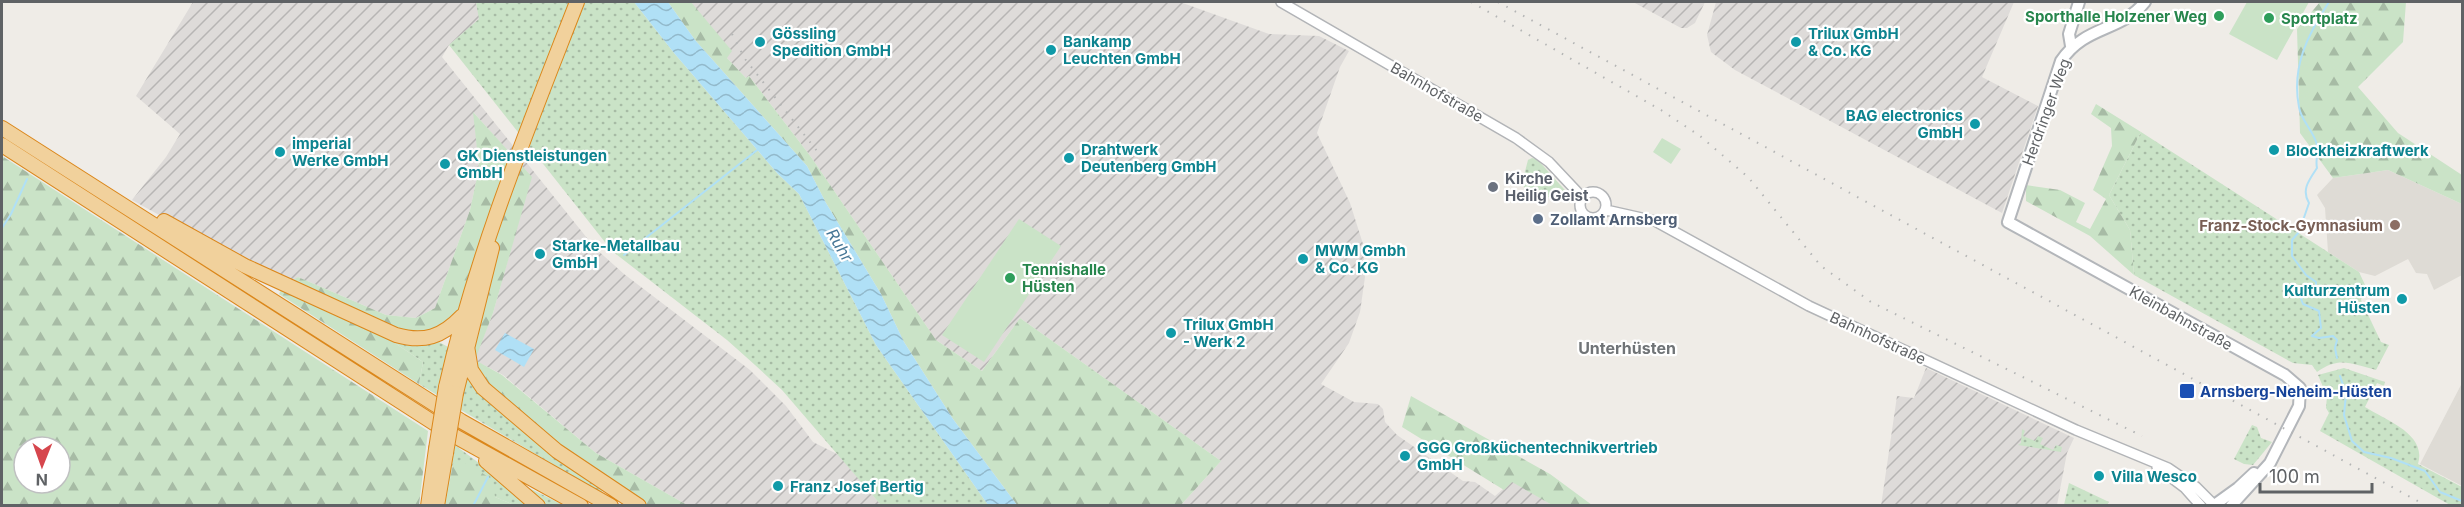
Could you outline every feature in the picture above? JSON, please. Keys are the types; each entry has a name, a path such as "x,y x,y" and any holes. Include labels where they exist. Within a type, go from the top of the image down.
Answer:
{"highway":[{"path":"428,506 441,451 462,316 491,225 577,2"},
{"path":"2,128 461,421 611,506"},
{"path":"2,145 451,434 581,506"},
{"path":"451,390 467,346 513,170"},
{"path":"107,196 138,207 245,266 396,335 412,340 434,337 462,316"},
{"path":"467,346 471,370 483,388 557,452 639,506"},
{"path":"451,434 516,485 538,506"},
{"path":"437,506 441,451"}],"main road":[{"name":"Herdringer Weg","path":"2008,222 2061,61 2071,46 2069,34 2079,2"},
{"path":"2071,46 2125,19 2145,2"},
{"name":"Kleinbahnstraße","path":"2008,222 2295,382 2300,388 2301,398 2267,468 2231,506"},
{"name":"Kleinbahnstraße","path":"2214,505 2248,480 2280,444"}],"street":[{"name":"Bahnhofstraße","path":"1281,2 1516,138 1549,162 1582,197 1580,208 1586,217 1600,217 1606,210 1655,221 1809,306 2076,430 2179,474 2214,505"},
{"path":"1582,197 1588,192 1600,194 1605,198 1606,210"},
{"name":"Bahnhofstraße","path":"2153,463 2185,488 2201,506"}],"shaded area":[{"path":"193,2 476,2 480,19 449,45 442,57 595,248 624,274 750,370 786,406 813,442 839,455 881,505 687,505 596,453 503,375 474,360 493,313 531,177 474,113 479,168 470,210 435,308 416,318 386,315 298,277 288,286 132,200 166,157 180,134 136,96"},
{"path":"691,2 1180,2 1269,34 1319,36 1349,51 1340,67 1317,133 1350,203 1363,244 1365,277 1360,312 1349,343 1321,384 1354,402 1378,404 1383,409 1385,422 1397,435 1463,481 1475,482 1495,496 1512,481 1552,505 1181,505 1221,461 1020,318 982,371 936,340 811,157 749,76 746,78 727,58"},
{"path":"1633,2 1705,2 1695,23 1687,28 1681,28"},
{"path":"1716,2 2014,2 1982,77 2038,106 2002,213 1735,70 1711,52 1707,35"},
{"name":"Franz-Stock-Gymnasium","path":"2388,170 2462,204 2462,275 2434,290 2427,274 2416,273 2408,259 2375,276 2359,272 2328,252 2325,208 2317,195 2333,178"},
{"path":"1926,368 2074,438 2067,453 2057,505 1881,506 1897,396 1914,398"},
{"path":"2462,383 2462,486 2420,464"}],"green space":[{"path":"476,2 634,2 674,53 778,174 799,194 876,345 988,505 881,505 782,390 727,340 612,251 449,45 479,19"},
{"path":"668,2 691,2 732,51 727,58 746,78 749,76 811,157 936,340 982,371 1020,318 1221,461 1181,505 1017,505 953,419 904,342 881,294 826,203 807,166 695,40"},
{"name":"Sportplatz","path":"2247,2 2309,2 2277,60 2229,34"},
{"path":"2320,2 2406,2 2403,42 2358,87 2398,133 2462,175 2462,204 2388,170 2333,178 2300,133 2297,29"},
{"path":"2096,104 2141,132 2109,195 2130,230 2134,275 2090,236 2026,201 2026,185 2060,190 2085,203 2076,222 2090,229 2106,199 2093,190 2112,146 2111,128 2091,114"},
{"path":"473,112 532,177 493,313 475,360 502,375 596,453 687,505 649,505 645,503 575,457 519,415 496,393 480,373 472,354 479,318 438,330 413,334 290,282 298,277 386,315 416,318 435,308 470,210 479,168"},
{"path":"2141,132 2359,272 2366,287 2361,300 2381,342 2389,345 2376,370 2339,363 2317,372 2312,365 2293,363 2134,275 2130,230 2109,195"},
{"path":"1662,138 1681,149 1671,164 1653,152"},
{"path":"2,156 428,431 419,505 2,505"},
{"path":"1537,159 1572,198 1571,203 1526,191 1522,183 1528,160"},
{"name":"Tennishalle Hüsten","path":"1019,219 1061,246 984,362 942,335"},
{"path":"281,290 389,339 423,362 419,384 279,294"},
{"path":"389,339 420,345 437,341 450,348 439,396 419,384 423,362"},
{"path":"2344,368 2385,382 2384,386 2377,383 2365,407 2394,423 2411,436 2417,444 2418,464 2462,487 2462,505 2450,505 2320,431 2329,413 2326,408 2327,396 2318,375"},
{"path":"465,369 499,410 545,449 603,490 601,493 461,410"},
{"path":"1411,396 1550,474 1592,505 1552,505 1512,482 1504,490 1402,427"},
{"path":"2252,425 2257,427 2261,438 2272,442 2253,465 2234,459"},
{"path":"2022,429 2025,431 2023,436 2035,441 2038,436 2043,438 2040,444 2053,450 2056,445 2062,447 2061,452 2018,445 2021,443"},
{"path":"452,443 522,495 529,488 563,505 514,505 495,497 453,464 445,505 442,506"},
{"path":"457,461 468,464 493,480 495,497 514,505 445,505 453,464"},
{"path":"2069,483 2109,502 2107,505 2064,505"}],"water":[{"name":"Ruhr","path":"634,2 668,2 695,40 807,166 826,203 881,294 904,342 953,419 1017,505 988,505 876,345 799,194 778,174 674,53"},
{"path":"505,333 534,349 524,367 495,350"}],"waterway":[{"path":"2329,2 2308,39 2297,78 2300,112 2315,140 2318,151 2317,168 2306,189 2309,203 2299,232 2292,240 2292,256 2306,275 2316,282 2316,289 2306,293 2301,299 2303,304 2319,311 2321,328 2312,336 2319,338 2333,336 2337,340 2335,348 2337,358"},
{"path":"624,255 761,147"},
{"path":"2,228 27,179"},
{"path":"2340,376 2346,394 2344,415 2352,441 2364,452 2391,458 2425,471 2440,492 2462,501"},
{"path":"473,506 488,477"}],"railway":[{"path":"1471,2 1661,110 1700,136 1748,177 1821,266 1871,302 2142,436"},
{"path":"1498,2 2427,506"},
{"path":"732,34 745,59 817,151"}],"place":[{"name":"Sporthalle Holzener Weg","path":"2219,16"},
{"name":"Sportplatz","path":"2269,18"},
{"name":"Gössling Spedition GmbH","path":"760,42"},
{"name":"Trilux GmbH & Co. KG","path":"1796,42"},
{"name":"Bankamp Leuchten GmbH","path":"1051,50"},
{"name":"BAG electronics GmbH","path":"1975,124"},
{"name":"Blockheizkraftwerk","path":"2274,150"},
{"name":"imperial Werke GmbH","path":"280,152"},
{"name":"Drahtwerk Deutenberg GmbH","path":"1069,158"},
{"name":"GK Dienstleistungen GmbH","path":"445,164"},
{"name":"Kirche Heilig Geist","path":"1493,187"},
{"name":"Zollamt Arnsberg","path":"1538,219"},
{"name":"Franz-Stock-Gymnasium","path":"2395,225"},
{"name":"Starke-Metallbau GmbH","path":"540,254"},
{"name":"MWM Gmbh & Co. KG","path":"1303,259"},
{"name":"Tennishalle Hüsten","path":"1010,278"},
{"name":"Kulturzentrum Hüsten","path":"2402,299"},
{"name":"Trilux GmbH - Werk 2","path":"1171,333"},
{"name":"Arnsberg-Neheim-Hüsten","path":"2187,391"},
{"name":"GGG Großküchentechnikvertrieb GmbH","path":"1405,456"},
{"name":"Villa Wesco","path":"2099,476"},
{"name":"Franz Josef Bertig","path":"778,486"}],"district":[{"name":"Unterhüsten","path":"1627,348"}]}
